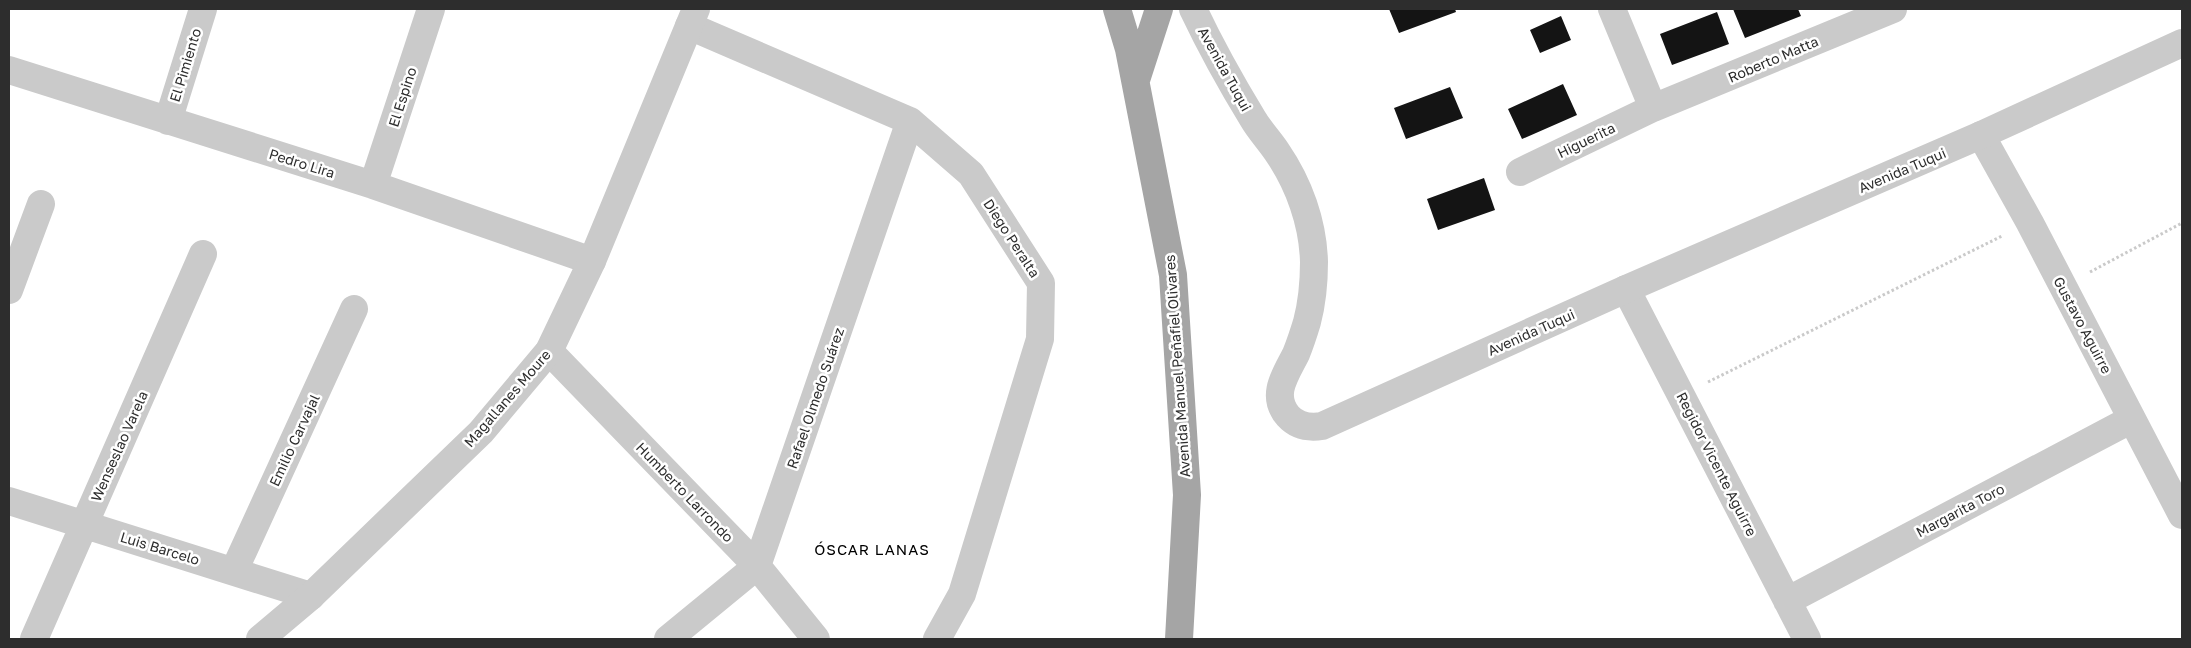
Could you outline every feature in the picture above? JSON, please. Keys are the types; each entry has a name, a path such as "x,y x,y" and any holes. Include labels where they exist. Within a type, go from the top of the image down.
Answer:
{"main road":[{"name":"Avenida Manuel Peñafiel Olivares","path":"1117,9 1129,48 1136,81 1173,275 1187,495 1179,639"},
{"path":"1136,81 1159,9"}],"street":[{"name":"El Pimiento","path":"168,121 203,9"},
{"name":"El Espino","path":"374,185 430,9"},
{"name":"Avenida Tuqui","path":"1193,9 1234,87 1260,131 1290,173 1302,201 1310,231 1314,261 1312,291 1307,321 1297,352 1281,381 1279,391 1280,403 1292,420 1312,428 1322,426 1626,289 1982,135 2182,43"},
{"path":"1612,9 1653,108"},
{"name":"Roberto Matta","path":"1653,108 1893,9"},
{"name":"Diego Peralta","path":"692,18 910,121 971,174 1041,283 1040,339 962,594 937,639"},
{"name":"Magallanes Moure","path":"260,639 311,596 481,432 549,351 592,261 692,18"},
{"name":"Pedro Lira","path":"9,70 374,185 592,261"},
{"name":"Higuerita","path":"1520,172 1653,108"},
{"name":"Rafael Olmedo Suárez","path":"757,566 910,121"},
{"name":"Gustavo Aguirre","path":"1982,135 2030,222 2132,419 2176,488 2182,515"},
{"path":"9,290 41,204"},
{"name":"Wenseslao Varela","path":"34,639 203,254"},
{"name":"Regidor Vicente Aguirre","path":"1626,289 1807,639"},
{"name":"Emilio Carvajal","path":"234,571 354,309"},
{"name":"Humberto Larrondo","path":"549,351 757,566 816,639"},
{"name":"Margarita Toro","path":"1787,601 2132,419"},
{"name":"Luis Barcelo","path":"9,501 311,596"},
{"path":"668,639 757,566"}],"path":[{"path":"1681,395 2030,222"},
{"path":"2063,286 2182,223"}],"building":[{"path":"1389,9 1455,9 1456,12 1399,33"},
{"path":"1733,9 1798,9 1801,16 1745,38"},
{"path":"1717,12 1729,44 1672,65 1660,34"},
{"path":"1561,16 1571,40 1540,53 1530,30"},
{"path":"1563,84 1577,115 1522,139 1508,109"},
{"path":"1450,87 1463,118 1406,139 1394,108"},
{"path":"1484,178 1495,210 1438,230 1427,199"}],"district":[{"name":"ÓSCAR LANAS","path":"872,549"}]}
